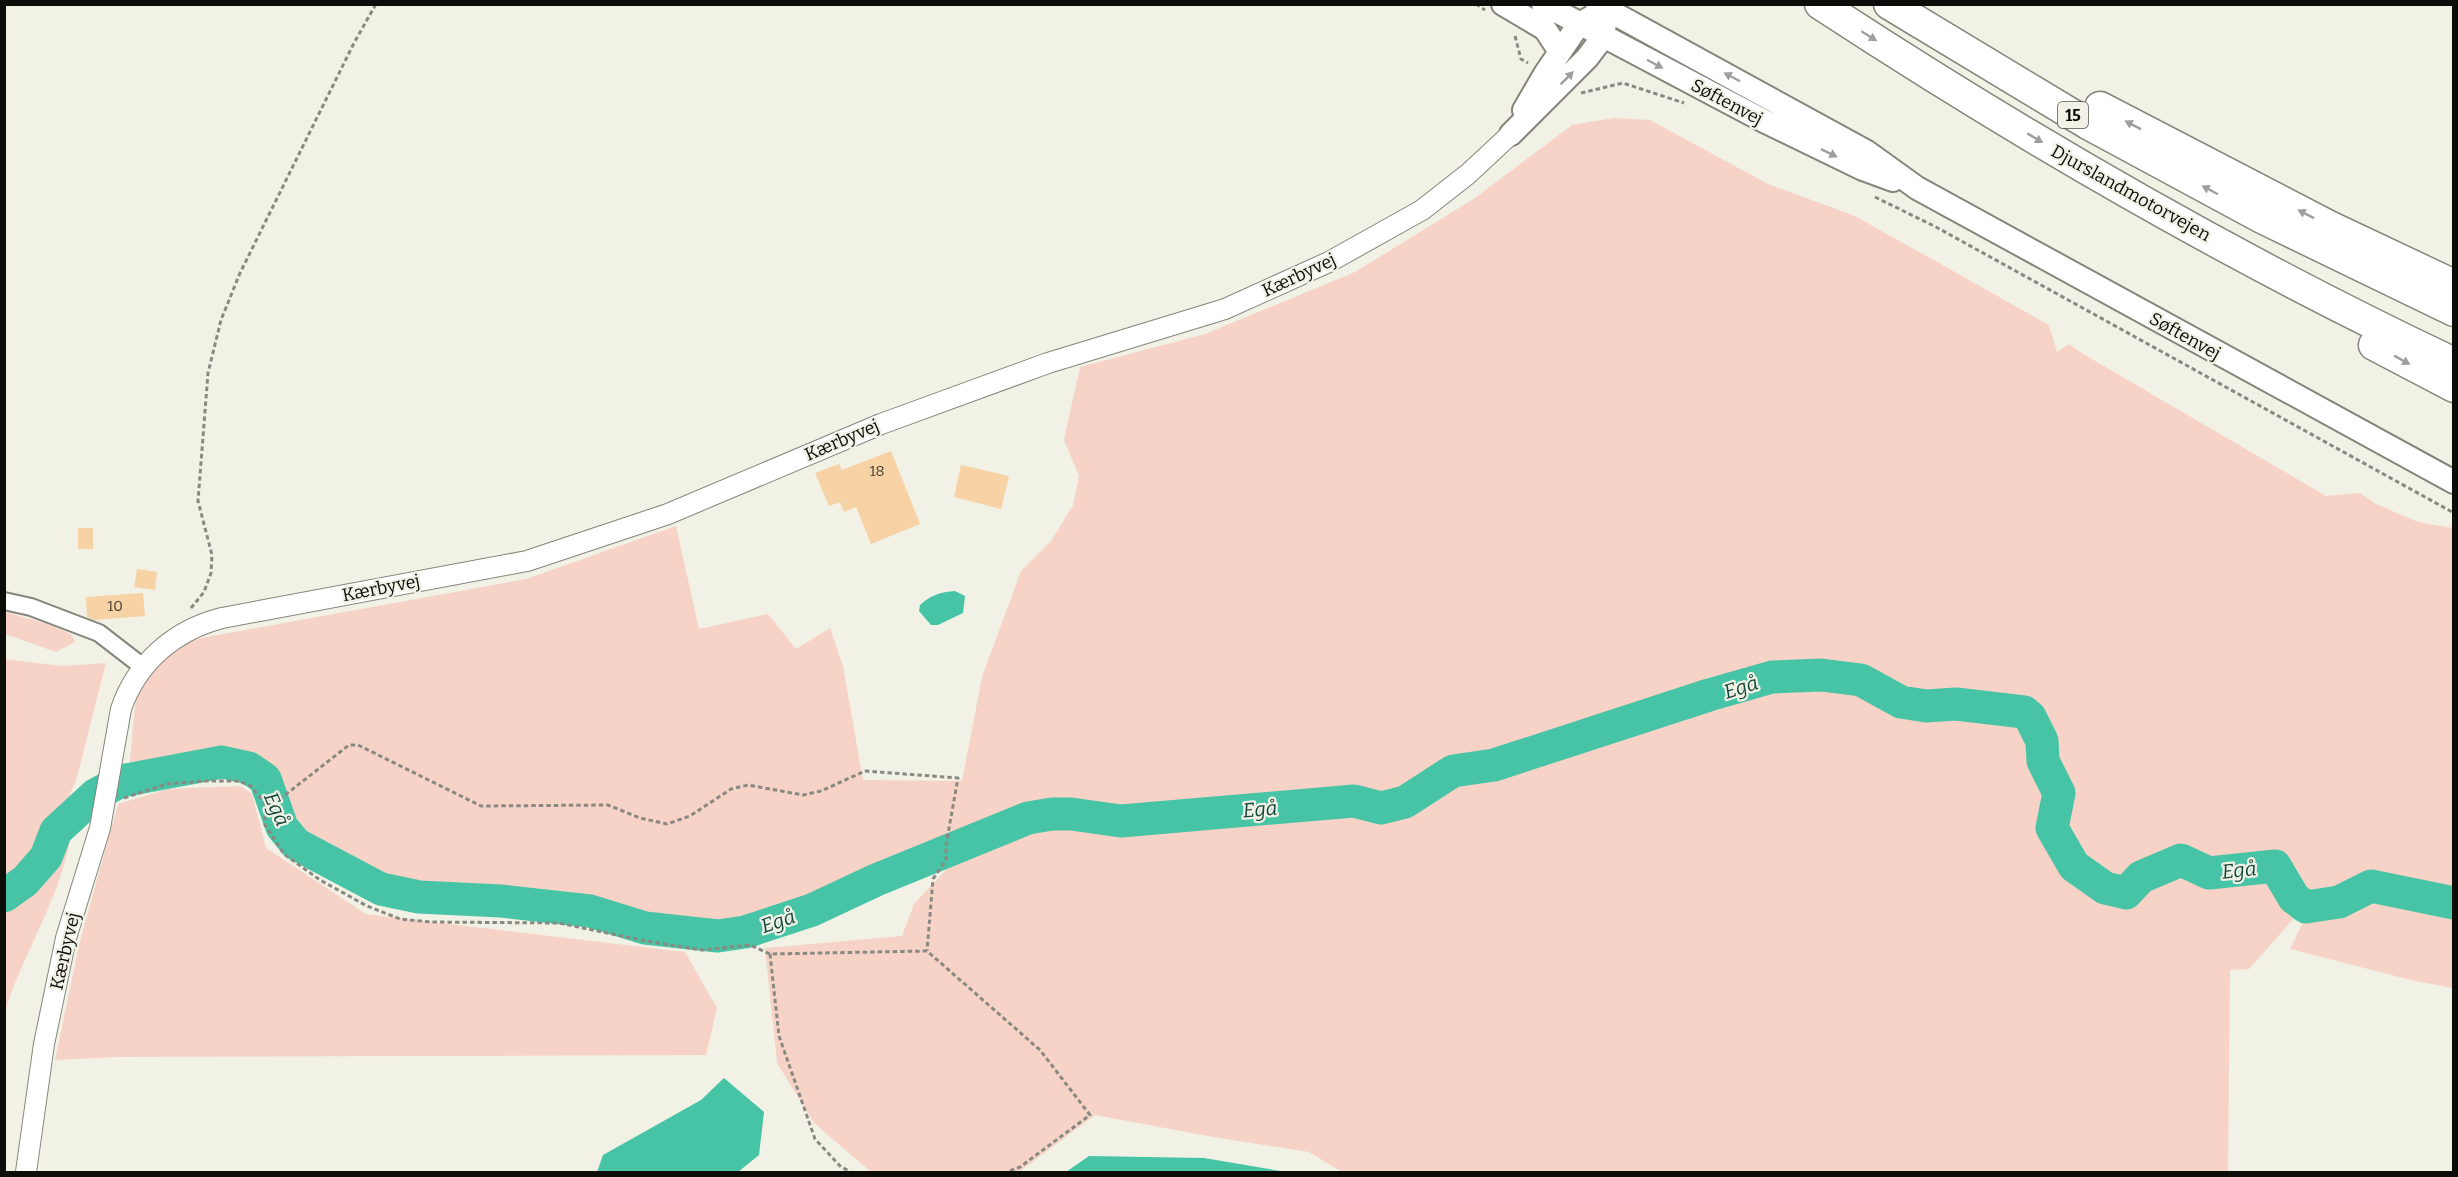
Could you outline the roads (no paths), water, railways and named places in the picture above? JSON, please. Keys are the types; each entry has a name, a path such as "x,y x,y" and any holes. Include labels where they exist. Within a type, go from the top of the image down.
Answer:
{"highway":[{"name":"Djurslandmotorvejen","path":"1820,4 2060,153 2309,291 2454,363"},
{"name":"15","path":"1889,4 2088,124 2262,218 2454,311"},
{"path":"1924,4 2110,113 2329,226 2454,285"},
{"path":"2175,218 2335,323 2454,387"},
{"path":"2262,218 2454,299"}],"main road":[{"name":"Søftenvej","path":"1543,4 1783,131 1863,169 1917,188"},
{"name":"Søftenvej","path":"1602,7 1867,152 1917,188 2454,482"},
{"path":"1553,79 1560,52 1579,24 1602,7"},
{"path":"1511,134 1553,79 1587,58 1603,37 1602,7"},
{"path":"1499,10 1545,29 1560,52"}],"street":[{"name":"Kærbyvej","path":"26,1173 44,1044 66,938 106,800 121,709 127,691 143,667 175,637 201,623 528,561 668,514 881,424 1048,363 1225,309 1329,262 1422,210 1468,174 1511,134"},
{"path":"4,601 31,607 99,633 143,667"}],"waterway":[{"name":"Egå","path":"4,896 25,881 46,857 56,831 95,795 121,781 222,762 249,768 265,779 282,827 296,844 381,889 419,897 501,901 590,911 645,928 718,936 745,932 812,910 876,880 1028,818 1071,814 1121,821 1354,801 1381,808 1405,802 1453,771 1494,765 1709,695 1772,677 1821,675 1861,680 1901,702 1926,706 1956,704 2024,712 2030,717 2042,741 2043,761 2059,793 2052,828 2074,866 2105,888 2126,893 2141,877 2181,860 2209,873 2275,866 2294,898 2306,907 2339,902 2371,886 2454,903"}]}
